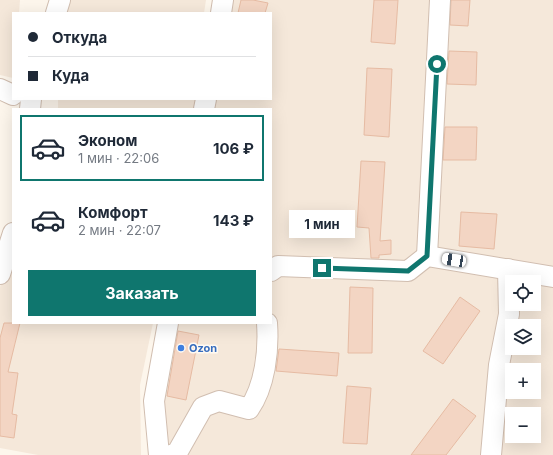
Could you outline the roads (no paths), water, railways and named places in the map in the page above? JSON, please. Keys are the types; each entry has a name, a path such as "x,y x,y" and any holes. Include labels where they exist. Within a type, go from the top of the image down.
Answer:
{"street":[{"path":"56,12 60,0"},
{"path":"221,12 223,0"},
{"path":"427,256 440,0"},
{"path":"0,89 12,95"},
{"path":"0,274 12,236"},
{"path":"272,270 278,266 408,271 427,256 553,277"},
{"path":"491,455 499,365 509,314 508,269"},
{"path":"159,455 154,401 168,324"},
{"path":"171,455 178,453 203,407 219,401 249,409 258,396 268,344 267,324"}],"place":[{"name":"Ozon","path":"181,348"}]}
